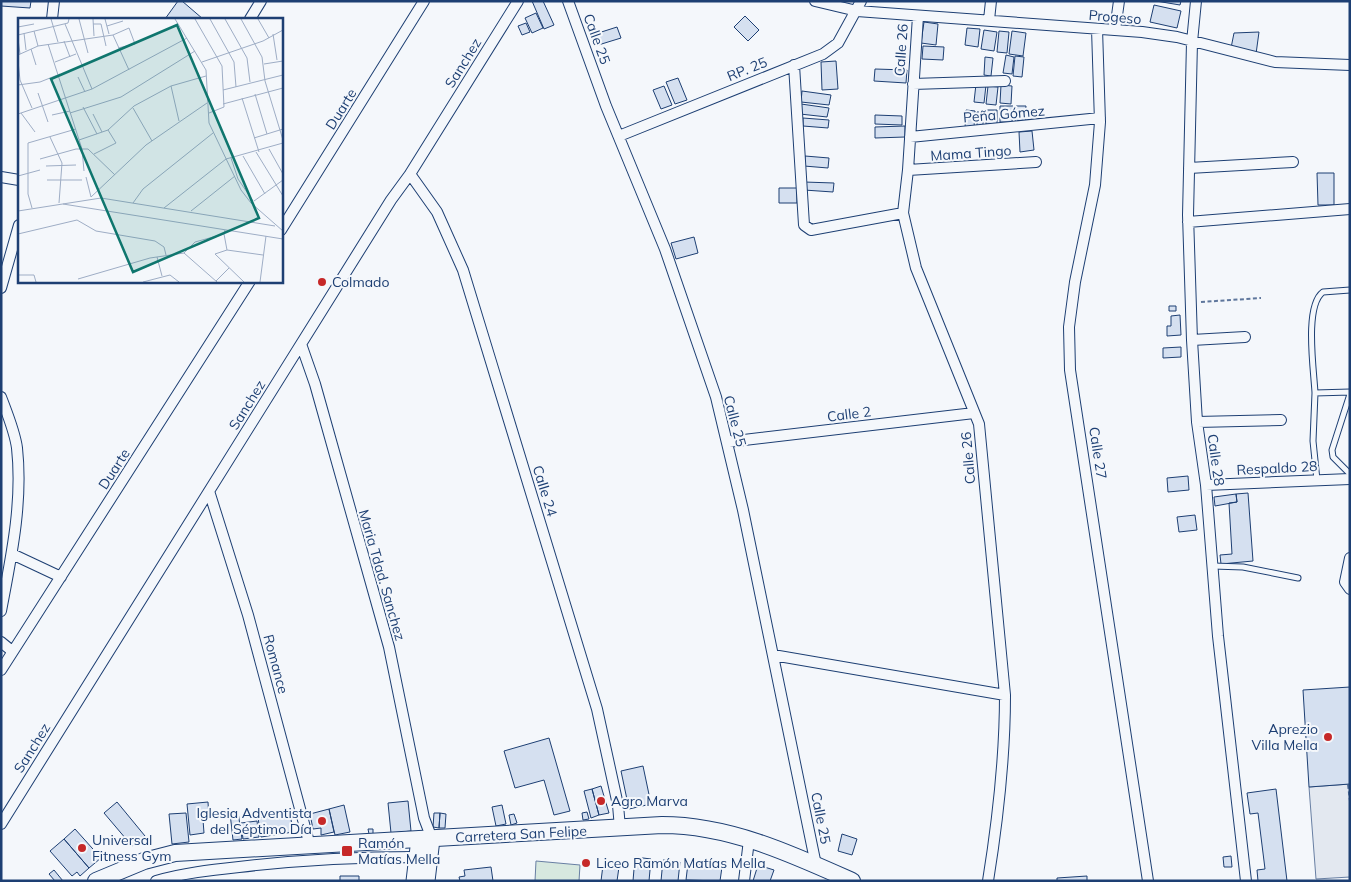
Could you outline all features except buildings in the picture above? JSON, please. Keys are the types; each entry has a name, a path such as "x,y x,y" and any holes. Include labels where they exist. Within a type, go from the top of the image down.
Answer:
{"main road":[{"name":"Carretera San Felipe","path":"104,879 144,861 175,853 689,825 749,840 816,865 852,881"},
{"path":"414,881 416,857 425,839"},
{"path":"425,839 428,874"}],"street":[{"path":"52,18 54,1"},
{"path":"251,18 261,1"},
{"name":"Duarte","path":"282,228 424,1"},
{"name":"Sanchez","path":"1,824 390,200 410,174 518,1"},
{"name":"Calle 25","path":"568,1 619,136 665,249 716,398 727,442 816,865"},
{"name":"Progeso","path":"816,1 918,16 1115,30 1177,37 1275,62 1350,65"},
{"path":"989,20 991,1"},
{"path":"1115,30 1119,1"},
{"name":"Calle 28","path":"1196,1 1192,42 1188,222 1192,340 1197,422 1206,486 1218,636 1246,881"},
{"name":"RP. 25","path":"619,136 823,54 838,43 859,6"},
{"name":"Calle 26","path":"918,16 908,170 903,213 916,268 979,424 1005,695 1005,736 996,830 988,881"},
{"name":"Calle 27","path":"1097,29 1100,118 1095,185 1075,282 1069,327 1070,370 1148,881"},
{"path":"794,65 804,225 811,230 903,213"},
{"path":"913,84 1005,80"},
{"name":"Peña Gómez","path":"910,137 1100,118"},
{"name":"Mama Tingo","path":"908,170 1036,162"},
{"path":"1189,168 1293,162"},
{"name":"Calle 24","path":"410,174 437,212 462,270 597,709 618,806 620,828"},
{"path":"1,177 18,180"},
{"path":"1188,222 1350,209"},
{"path":"1,288 17,242"},
{"name":"Duarte","path":"1,670 249,282"},
{"path":"1192,340 1245,337"},
{"name":"Maria Tdad. Sanchez","path":"301,344 389,647 424,818 425,839"},
{"path":"1,397 17,446 20,488 12,554 1,611"},
{"name":"Calle 2","path":"727,442 974,413"},
{"path":"1197,422 1280,420"},
{"name":"Respaldo 28","path":"1206,486 1350,479"},
{"name":"Romance","path":"209,492 248,615 310,846"},
{"path":"12,554 61,577"},
{"path":"1350,558 1345,582 1350,590"},
{"path":"1,642 12,651"},
{"path":"772,655 1005,695"},
{"path":"744,881 749,840"},
{"path":"156,881 180,874 286,861 369,857 416,857 428,874"}],"lane":[{"path":"1317,480 1313,441 1312,320 1316,302 1323,292 1350,290"},
{"path":"1314,393 1350,393 1332,450 1333,457 1350,474"},
{"path":"1213,566 1242,568 1298,578"}],"path":[{"path":"1190,303 1261,298"},
{"path":"1348,784 1350,801"}],"shaded area":[{"path":"1350,784 1350,877 1316,879 1309,787"},
{"path":"536,861 580,865 579,881 535,881"}],"place":[{"name":"Colmado","path":"322,282"},
{"name":"Aprezio Villa Mella","path":"1328,737"},
{"name":"Agro Marva","path":"601,801"},
{"name":"Iglesia Adventista del Séptimo Día","path":"322,821"},
{"name":"Universal Fitness Gym","path":"82,848"},
{"name":"Ramón Matías Mella","path":"347,851"},
{"name":"Liceo Ramón Matías Mella","path":"586,863"}]}
